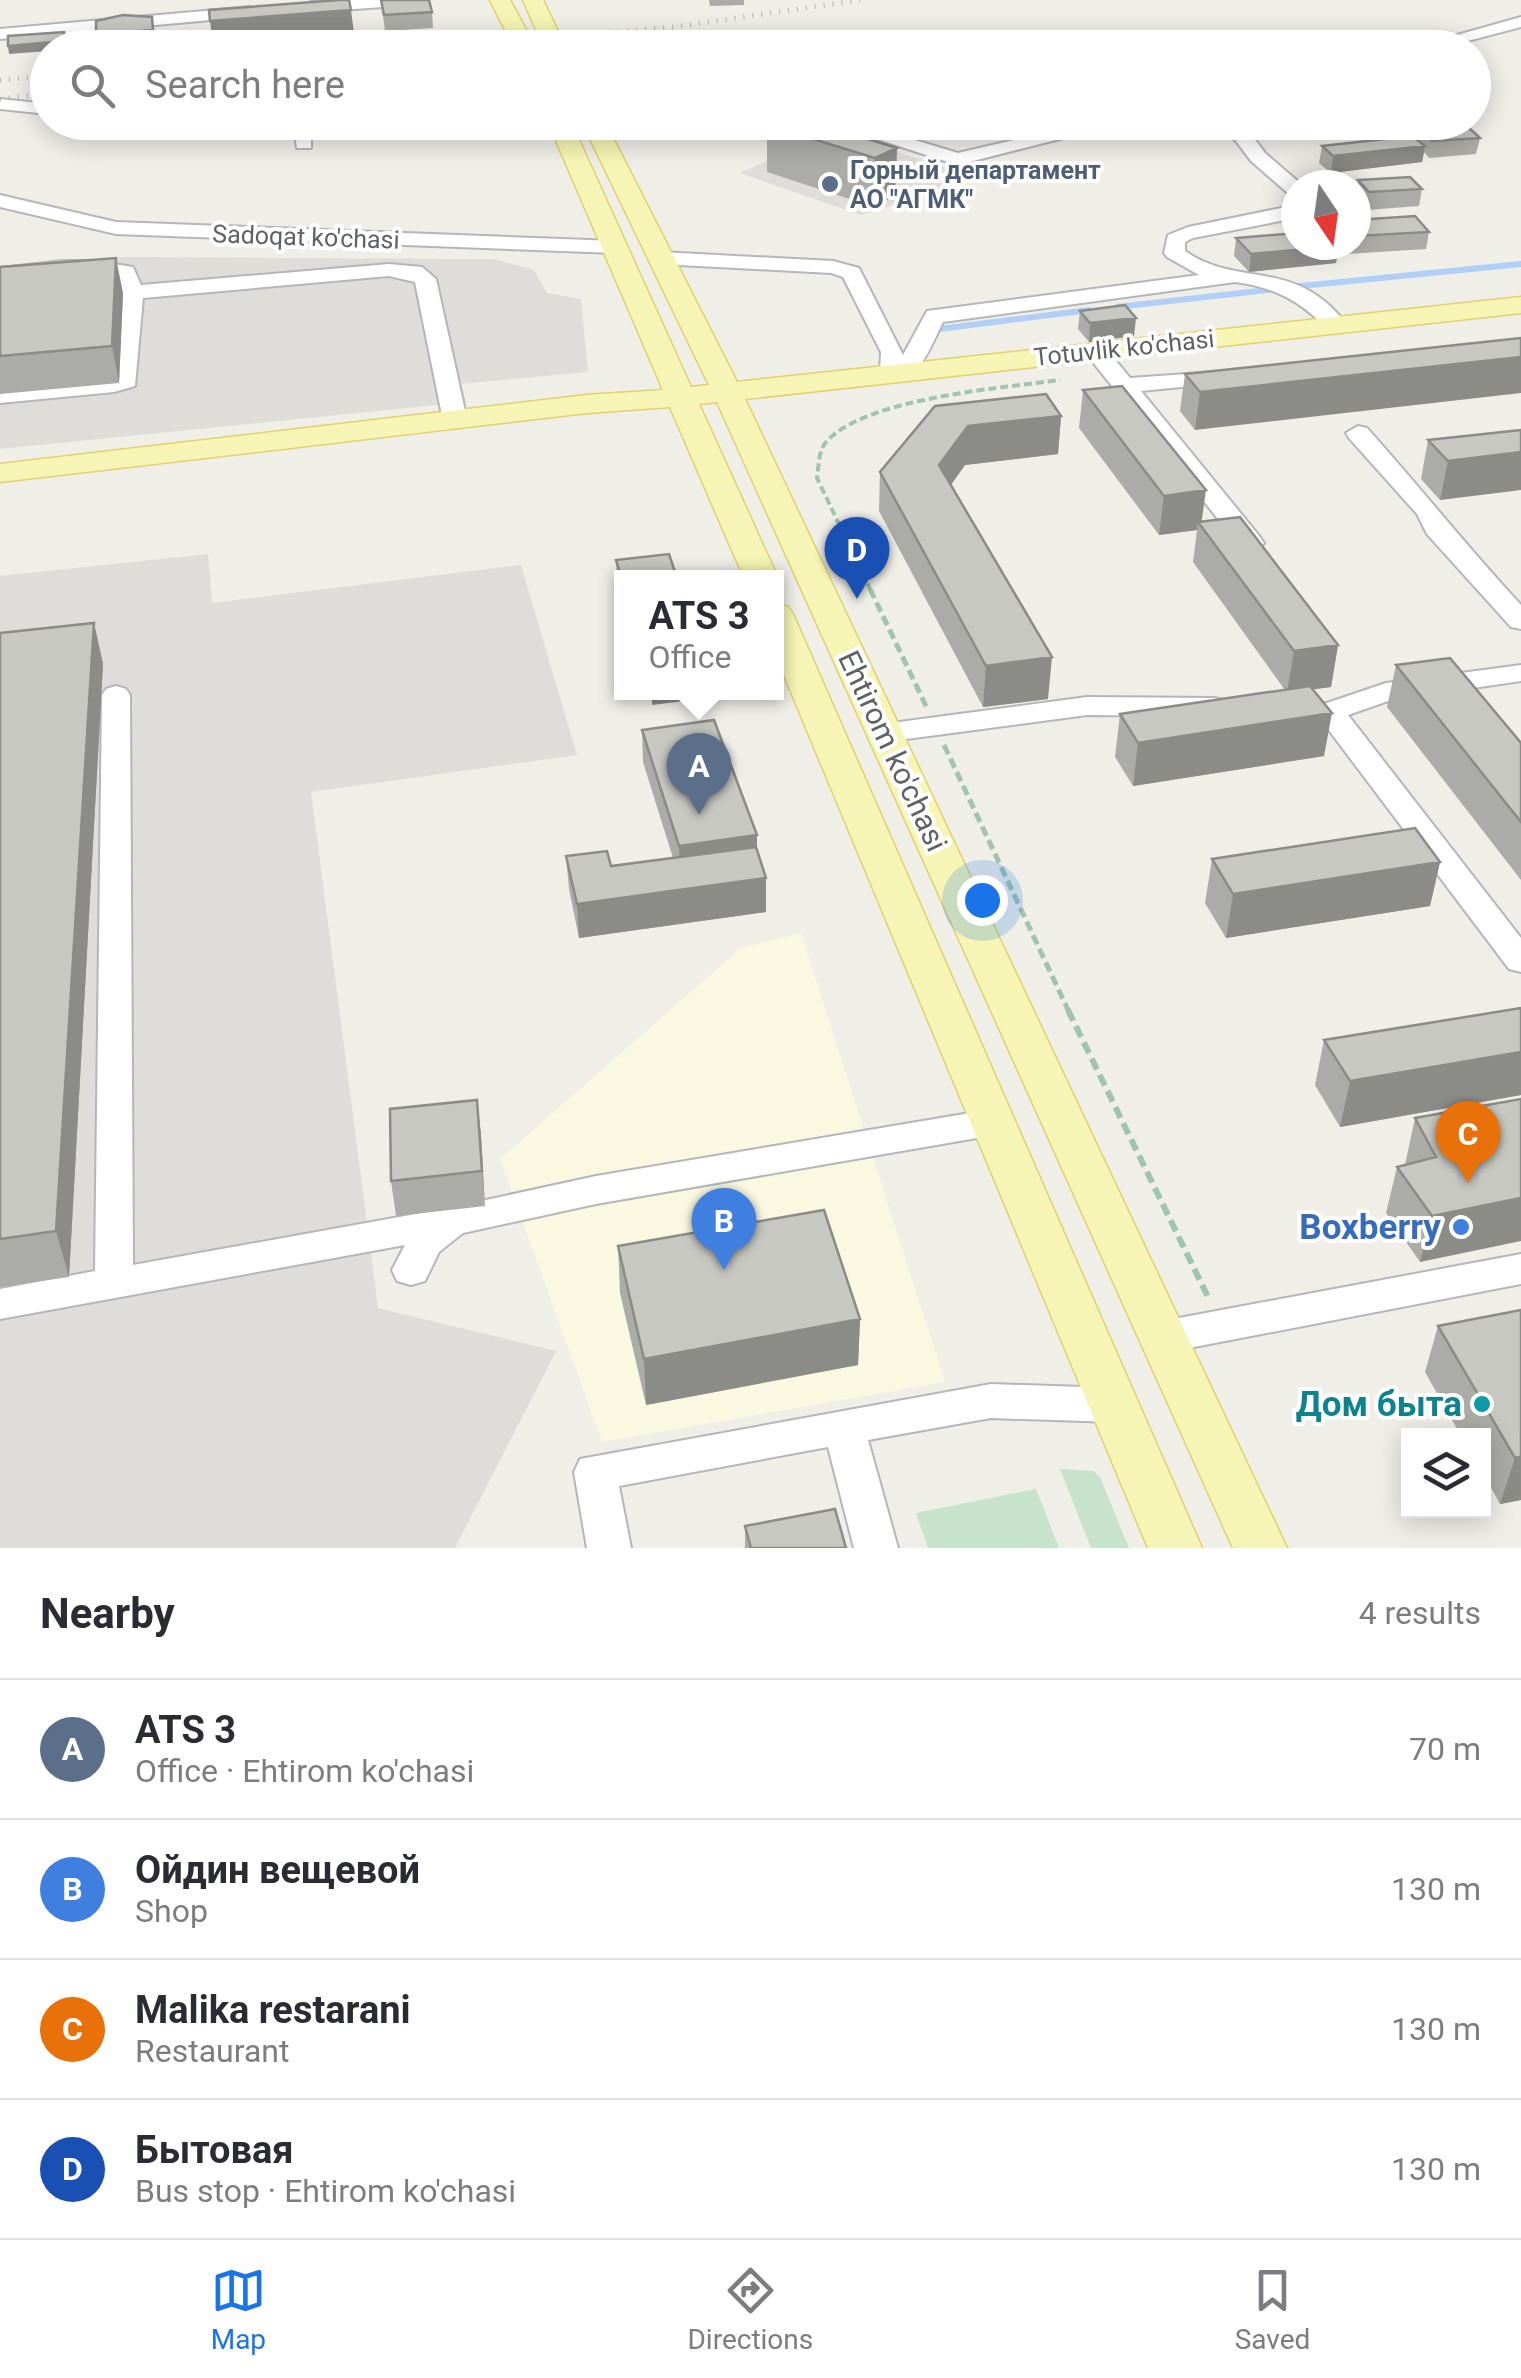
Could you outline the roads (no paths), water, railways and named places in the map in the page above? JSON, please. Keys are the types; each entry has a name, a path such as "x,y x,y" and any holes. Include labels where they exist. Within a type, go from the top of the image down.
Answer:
{"main road":[{"path":"516,30 502,2 532,1 546,30"},
{"path":"567,140 758,570"},
{"name":"Ehtirom ko'chasi","path":"601,140 727,392 1260,1548"},
{"name":"Totuvlik ko'chasi","path":"684,397 899,372 1111,369 1336,325 1521,306"},
{"path":"0,473 684,397"},
{"path":"0,489 593,418 684,397"},
{"name":"Ehtirom ko'chasi","path":"784,633 1175,1548"}],"street":[{"path":"296,8 412,0"},
{"path":"5,30 277,10"},
{"path":"1490,30 1521,22"},
{"path":"0,104 30,107"},
{"path":"304,140 304,144"},
{"path":"892,140 957,160 1042,140"},
{"path":"1245,140 1281,177"},
{"name":"Sadoqat ko'chasi","path":"0,202 116,228 616,247"},
{"path":"1281,214 1175,239 1174,253 1185,263 1229,277 1288,288 1316,304 1336,325"},
{"path":"660,258 834,267 851,273 899,372"},
{"path":"0,274 78,266 110,268 125,272 134,292 126,381 114,386 0,396"},
{"path":"134,292 389,270 414,272 425,279 455,420"},
{"path":"899,372 929,322 947,312 1229,277"},
{"path":"1111,369 1244,373"},
{"path":"1111,369 1251,543"},
{"path":"1358,433 1429,512 1436,529 1521,621"},
{"path":"884,733 1087,706 1330,712 1386,692 1521,673"},
{"path":"114,1283 116,695"},
{"path":"1330,712 1521,961"},
{"path":"0,1304 452,1221 596,1190 994,1122"},
{"path":"411,1270 425,1242 452,1221"},
{"path":"1163,1338 1521,1269"},
{"path":"609,1548 595,1472 991,1401 1114,1405"},
{"path":"843,1426 876,1548"}],"waterway":[{"path":"1291,287 1521,264"},
{"path":"1117,307 1277,289"},
{"path":"939,329 1089,310"}],"railway":[{"path":"637,30 860,0"},
{"path":"0,80 30,78"},
{"path":"0,99 30,95"}],"place":[{"name":"Горный департамент АО \"АГМК\"","path":"830,184"},
{"name":"Бытовая","path":"857,599"},
{"name":"ATS 3","path":"699,815"},
{"name":"Malika restarani","path":"1468,1183"},
{"name":"Boxberry","path":"1461,1227"},
{"name":"Ойдин вещевой","path":"724,1270"},
{"name":"Дом быта","path":"1482,1404"}]}
